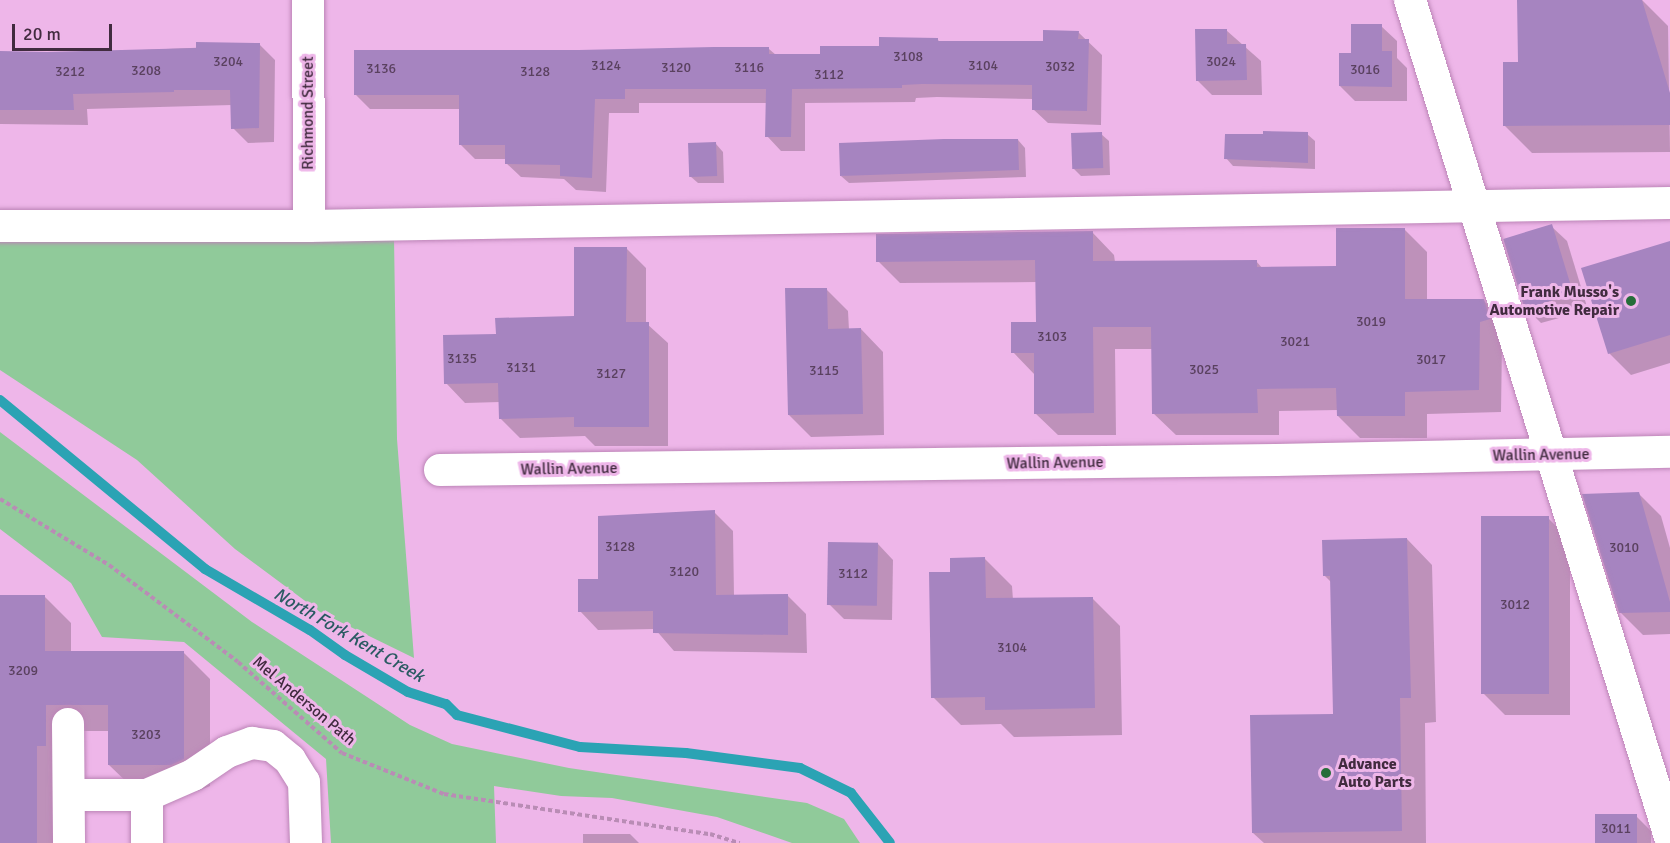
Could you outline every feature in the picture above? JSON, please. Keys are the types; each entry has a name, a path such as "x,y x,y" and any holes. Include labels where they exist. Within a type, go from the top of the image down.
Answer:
{"street":[{"name":"Richmond Street","path":"308,0 309,226"},
{"path":"1410,0 1670,837"},
{"path":"0,226 309,226 1670,203"},
{"name":"Wallin Avenue","path":"440,470 1670,452"},
{"path":"68,724 69,843"},
{"path":"69,795 147,795 193,775 227,752 252,743 273,746 290,760 304,782 306,843"},
{"path":"147,795 147,843"}],"path":[{"name":"Mel Anderson Path","path":"0,499 109,565 238,662 342,753 444,794 710,834 740,843"}],"green space":[{"path":"394,237 397,439 414,658 320,612 235,549 137,460 0,370 0,241"},
{"path":"0,432 252,622 410,725 452,744 569,768 807,803 844,819 860,843 792,843 717,817 612,798 561,796 494,786 496,843 331,843 326,759 184,642 102,637 71,583 0,529"}],"building":[{"path":"1517,0 1642,0 1670,93 1670,125 1503,126 1503,62 1518,62"},
{"path":"1351,24 1382,24 1382,51 1392,51 1392,87 1339,86 1339,53 1351,53"},
{"path":"1195,29 1227,29 1227,44 1246,44 1247,80 1196,81"},
{"path":"1043,30 1079,31 1078,39 1089,39 1087,111 1032,110 1032,85 922,84 902,85 902,88 792,89 791,137 765,137 766,89 625,89 625,99 595,99 592,178 560,176 560,165 505,164 505,145 459,145 459,95 354,95 354,50 769,47 769,54 820,54 820,46 879,46 879,37 938,38 938,41 1043,41"},
{"path":"196,42 260,43 259,128 231,129 230,90 73,94 74,110 0,110 0,51 196,48"},
{"path":"1263,131 1308,132 1308,163 1224,159 1225,134 1263,134"},
{"path":"1102,132 1103,168 1072,169 1071,133"},
{"path":"1018,139 1019,170 840,176 839,143"},
{"path":"716,142 717,176 689,177 688,143"},
{"path":"1552,224 1573,294 1525,309 1503,239"},
{"path":"1336,228 1405,228 1405,299 1484,299 1490,319 1480,322 1479,390 1405,392 1405,416 1337,416 1336,388 1257,389 1258,413 1152,414 1151,327 1093,327 1094,413 1034,414 1034,353 1011,353 1011,322 1036,322 1035,260 876,262 876,234 1093,231 1093,261 1257,260 1257,267 1336,266"},
{"name":"Frank Musso's Automotive Repair","path":"1670,241 1670,335 1608,354 1581,268"},
{"path":"574,247 627,247 626,322 649,322 649,427 574,427 574,417 499,419 498,383 444,384 443,335 496,334 495,318 574,316"},
{"path":"785,288 827,288 828,329 861,328 863,414 788,415"},
{"path":"1639,492 1670,602 1670,612 1619,613 1582,494"},
{"path":"715,510 716,595 788,594 788,635 653,633 653,611 578,612 578,579 598,579 598,516"},
{"path":"1481,516 1549,516 1549,694 1481,694"},
{"path":"1407,538 1411,698 1400,698 1402,831 1252,833 1250,715 1333,714 1330,576 1323,576 1322,540"},
{"path":"828,542 878,543 877,606 827,605"},
{"path":"985,557 986,598 1093,597 1095,708 985,710 985,697 931,698 929,572 950,572 950,558"},
{"path":"0,595 45,595 45,651 184,651 184,759 171,765 108,765 108,705 46,705 46,746 37,746 37,843 0,843"},
{"path":"1595,814 1637,814 1637,843 1595,843"}],"waterway":[{"name":"North Fork Kent Creek","path":"0,400 205,569 310,630 345,655 408,692 446,704 457,715 580,747 686,753 800,768 851,793 890,843"}],"place":[{"name":"Frank Musso's Automotive Repair","path":"1631,301"},
{"name":"Advance Auto Parts","path":"1326,773"}]}
